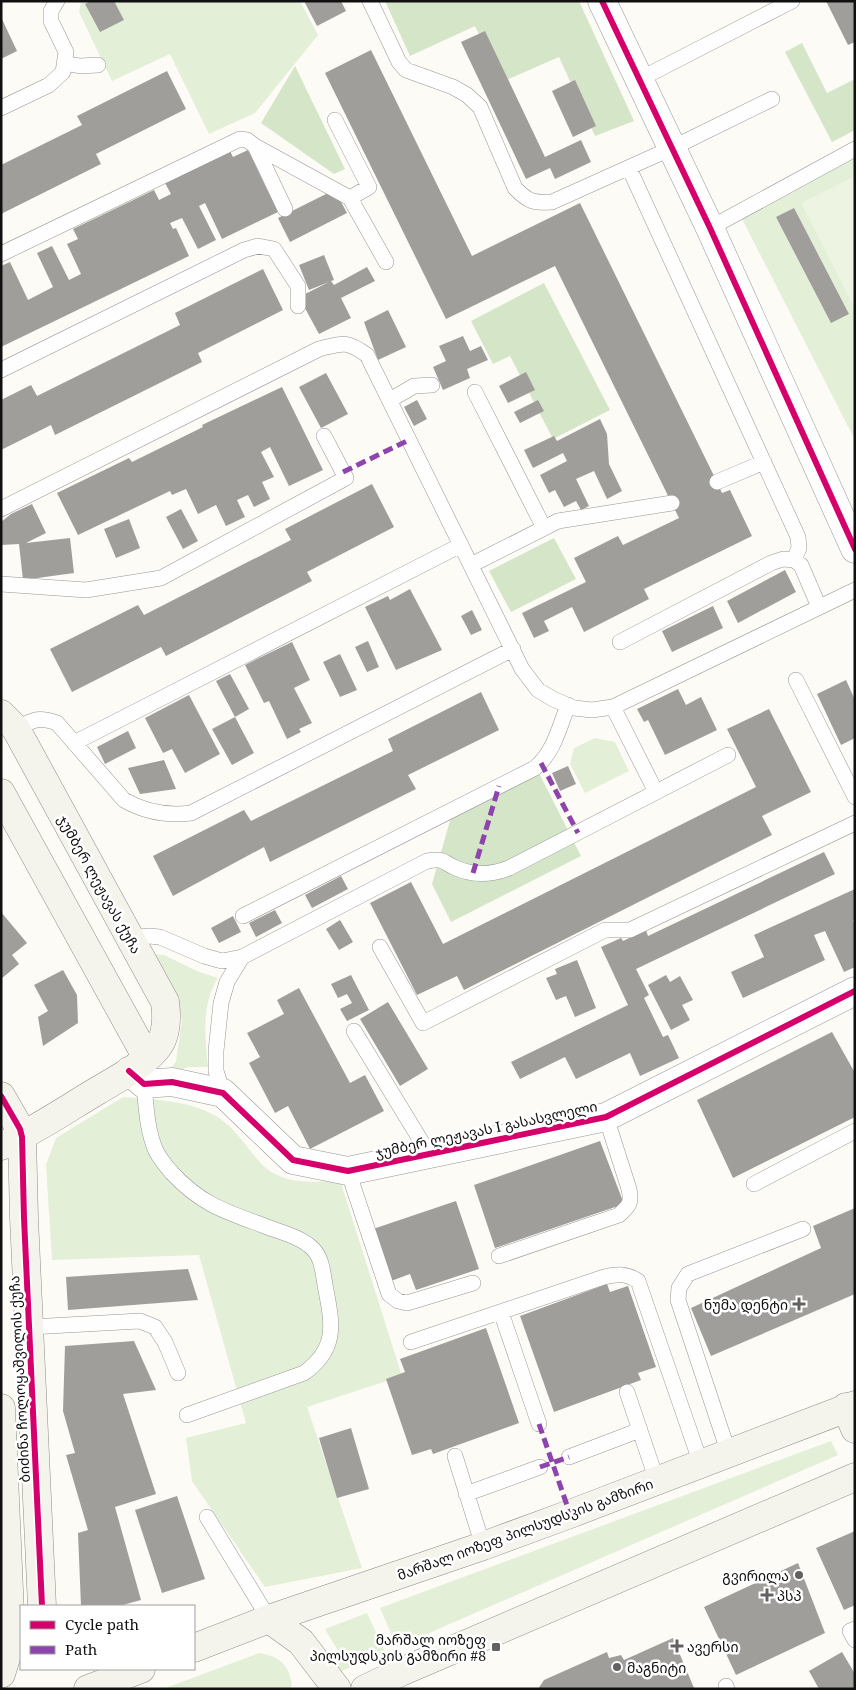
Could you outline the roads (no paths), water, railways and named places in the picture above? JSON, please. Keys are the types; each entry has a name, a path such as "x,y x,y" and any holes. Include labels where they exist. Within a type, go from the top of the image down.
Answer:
{"street":[{"path":"602,1 710,228 855,549"},
{"name":"ჯუმბერ ლეჟავას ქუჩა","path":"9,721 165,1002 167,1017 164,1032 157,1048 140,1071 12,1141"},
{"path":"1,794 140,1071 172,1082 223,1093"},
{"name":"ჯუმბერ ლეჟავას I გასასვლელი","path":"223,1093 293,1160 348,1171 606,1117 855,991"},
{"name":"ბიძინა ჩოლოყაშვილის ქუჩა","path":"1,1096 20,1129 12,1141 24,1218 42,1605"},
{"name":"ბიძინა ჩოლოყაშვილის ქუჩა","path":"1,1408 10,1613 9,1648 1,1674"},
{"name":"მარშალ იოზეფ პილსუდსკის გამზირი","path":"195,1648 269,1619 483,1546 853,1409"},
{"path":"365,1689 855,1477"},
{"path":"269,1619 301,1642 337,1689"},
{"path":"83,1670 97,1685 138,1670"}],"lane":[{"path":"1,108 49,85 63,72 66,52 51,21 51,11 56,1"},
{"path":"370,1 399,62 406,70 453,88 467,95 480,107 515,188 525,198 538,203 552,202 629,168 772,99"},
{"path":"640,78 792,1"},
{"path":"64,63 80,66 98,65"},
{"path":"335,120 369,187 350,198"},
{"path":"1,254 240,139 247,140 350,198 386,262"},
{"path":"255,146 285,209"},
{"path":"710,228 855,149"},
{"path":"629,168 798,537 799,548 794,560"},
{"path":"1,370 244,250 258,246 274,249 298,286 298,306"},
{"path":"1,509 319,349 345,343 367,355 522,669 538,690 574,708 592,710 613,707 855,590"},
{"path":"390,400 414,386 432,385"},
{"path":"475,392 544,528"},
{"path":"1,584 86,590 161,578 346,478 324,436"},
{"path":"717,482 764,462"},
{"path":"471,565 558,521 672,504"},
{"path":"74,743 461,545"},
{"path":"620,642 771,563 784,559 794,560 801,565 819,607"},
{"path":"9,721 45,718 57,723 124,800 138,808 178,815 191,813 513,649"},
{"path":"796,680 855,797"},
{"path":"243,916 534,768 544,761 551,750 568,705"},
{"path":"613,707 656,792"},
{"path":"130,938 160,937 204,956 222,961 242,957 427,861 437,859 467,872 492,874 500,872 728,755"},
{"path":"380,947 423,1023 605,930 630,930 855,823"},
{"path":"223,1093 216,1071 220,1011 227,982 242,957"},
{"path":"354,1031 429,1154"},
{"path":"140,1071 148,1119 156,1151 165,1166 181,1183 216,1208 300,1240 314,1250 322,1265 331,1316 330,1338 326,1350 318,1363 304,1373 187,1415"},
{"path":"500,1256 619,1215 629,1206 631,1197 629,1189 606,1117"},
{"path":"754,1184 855,1131"},
{"path":"348,1171 389,1294 398,1301 407,1303 473,1283"},
{"path":"729,1454 678,1300 679,1288 688,1274 803,1229"},
{"path":"410,1342 604,1277 629,1275 638,1281 701,1464"},
{"path":"501,1312 539,1424"},
{"path":"30,1327 140,1321 155,1327 166,1342 178,1373"},
{"path":"627,1392 657,1481"},
{"path":"569,1456 640,1430"},
{"path":"455,1456 483,1546"},
{"path":"466,1494 540,1467"},
{"path":"207,1517 269,1619"},
{"path":"855,1629 850,1631 855,1640"}],"place":[{"name":"ნუმა დენტი","path":"799,1304"},
{"name":"გვირილა","path":"799,1575"},
{"name":"პსპ","path":"767,1595"},
{"name":"ავერსი","path":"677,1646"},
{"name":"მარშალ იოზეფ პილსუდსკის გამზირი #8","path":"496,1647"},
{"name":"მაგნიტი","path":"617,1667"}]}
